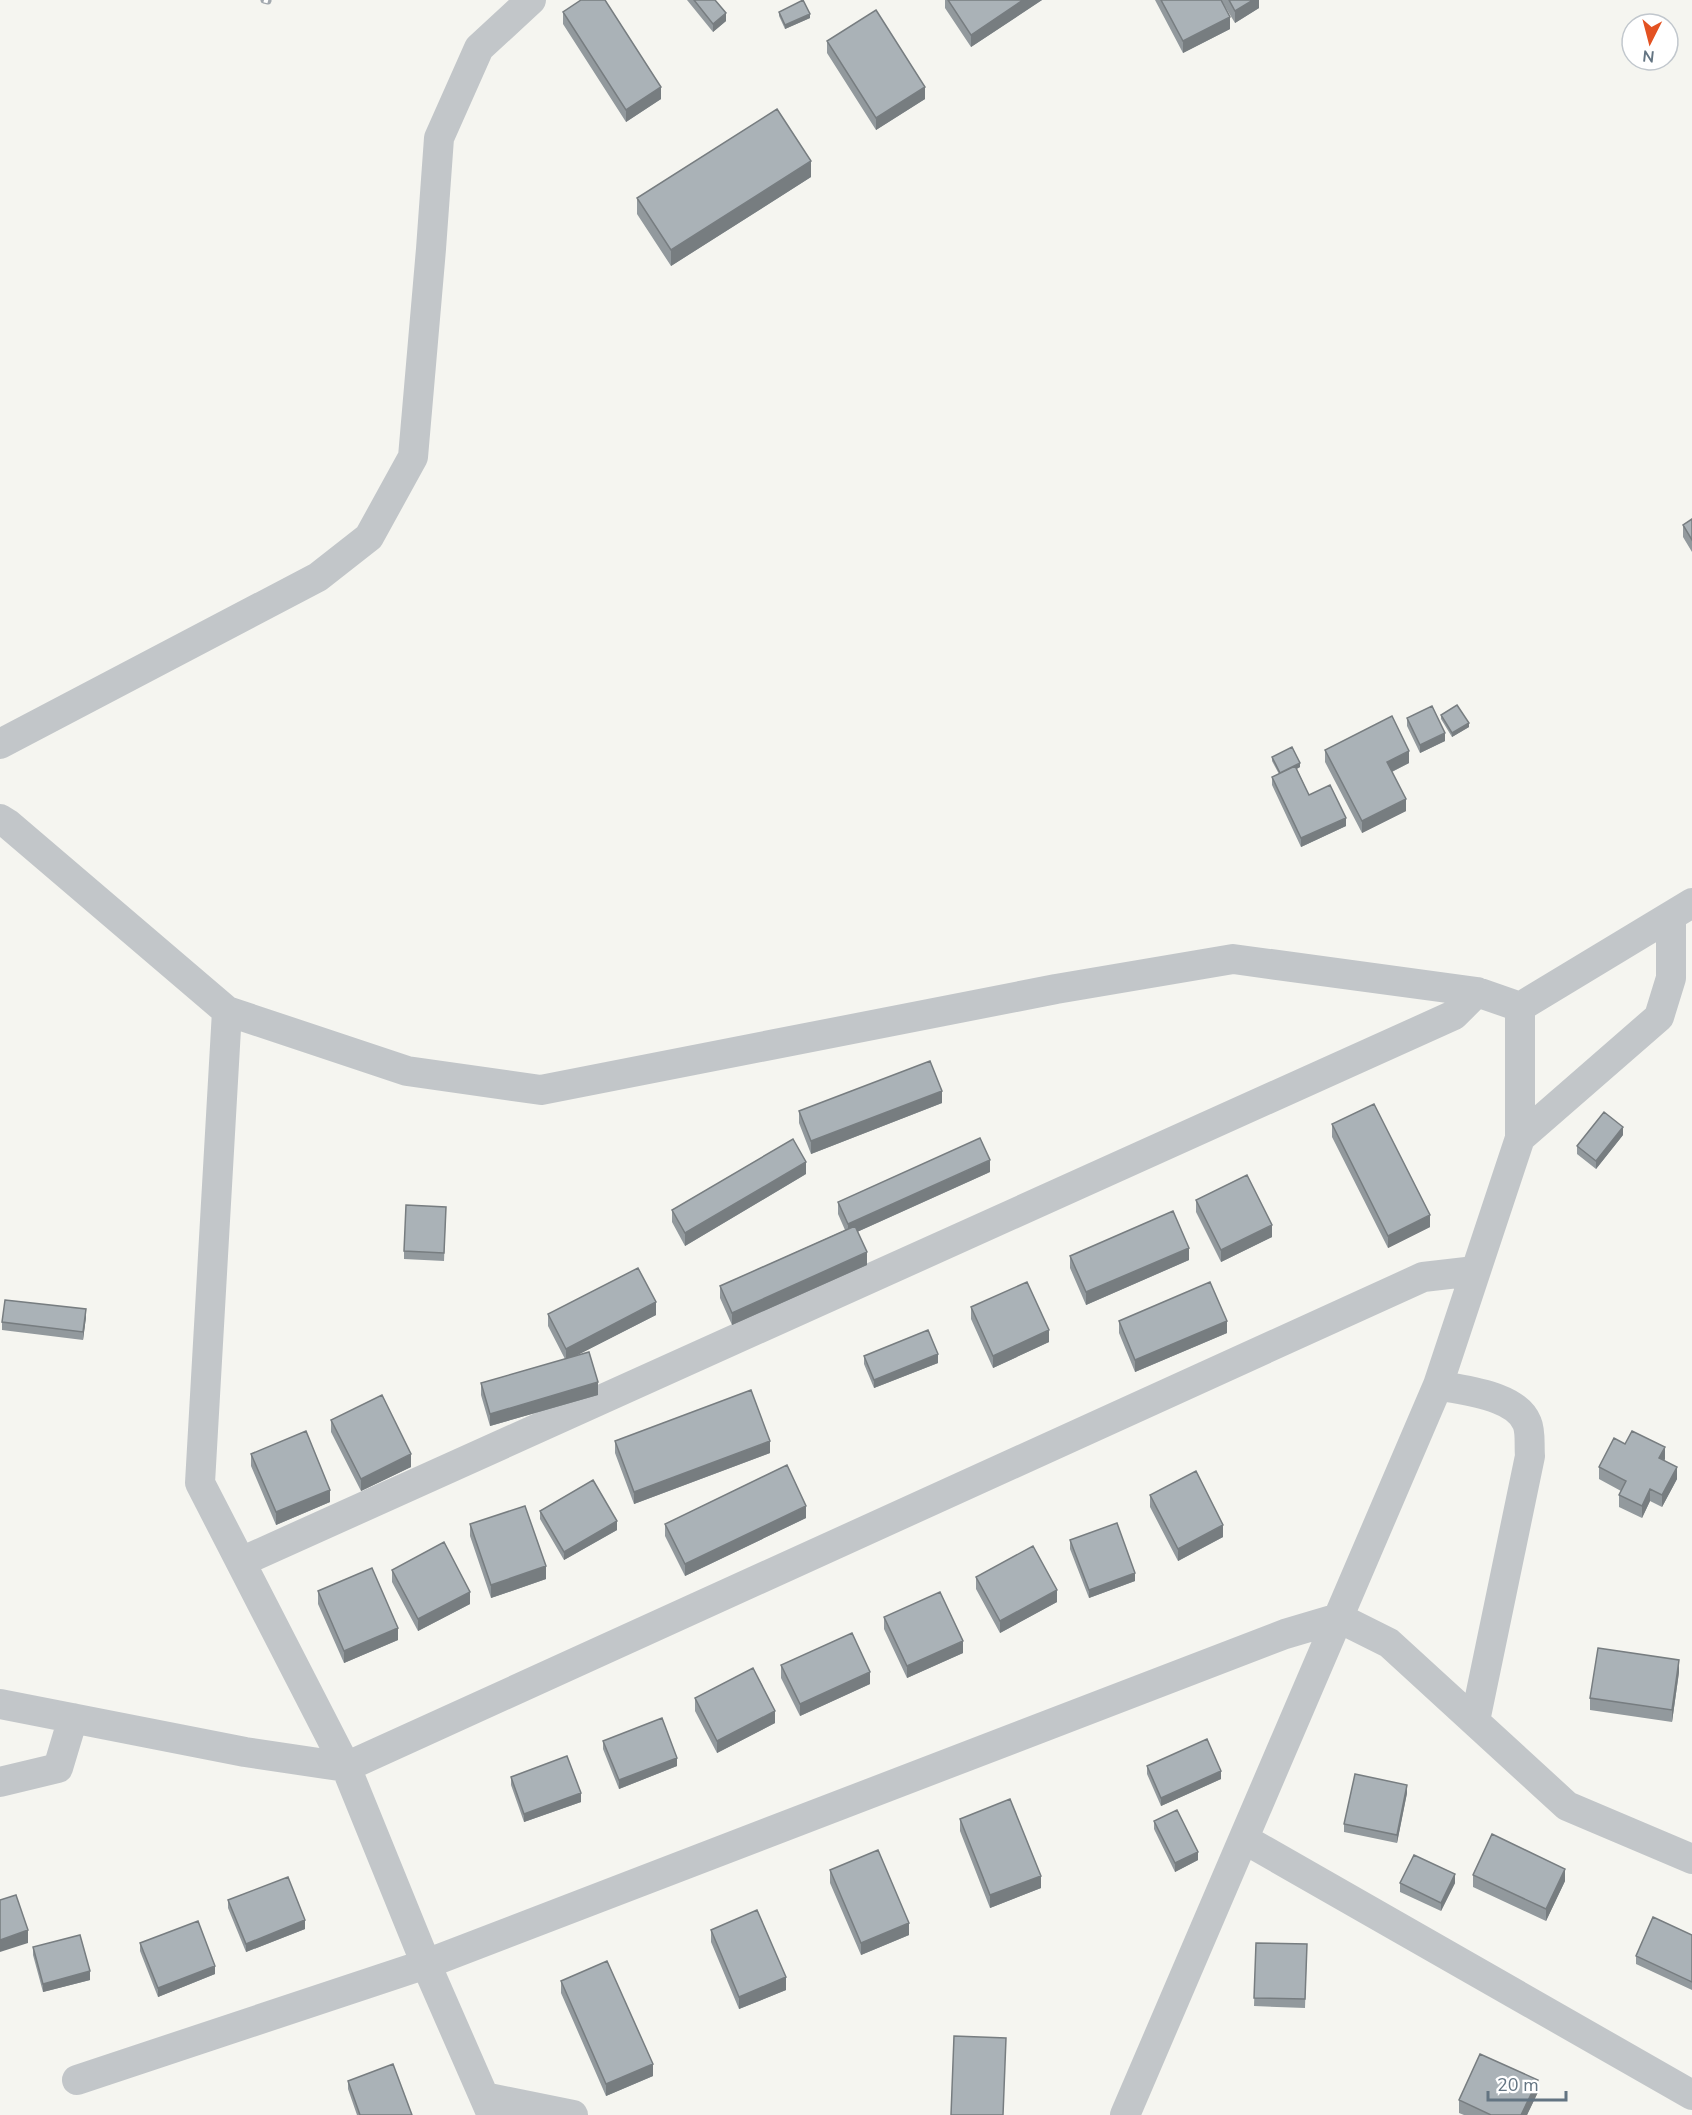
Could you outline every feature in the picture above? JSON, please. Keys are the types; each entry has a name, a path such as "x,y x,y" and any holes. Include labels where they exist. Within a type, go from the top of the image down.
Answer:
{"street":[{"path":"0,744 318,577 369,537 412,457 439,138 479,48 531,0"},
{"path":"0,819 227,1011 407,1071 541,1090 1056,989 1233,959 1477,992 1520,1007"},
{"path":"1520,1007 1682,909"},
{"path":"1520,1138 1659,1017 1671,978 1682,909"},
{"path":"241,1562 1454,1015 1477,992"},
{"path":"1125,2115 1438,1385 1520,1138 1520,1007"},
{"path":"227,1011 200,1483 346,1767 426,1964 488,2106 573,2115"},
{"path":"0,1704 245,1752 346,1767 1423,1277 1475,1271"},
{"path":"1438,1385 1500,1399 1519,1410 1528,1425 1530,1456 1475,1721"},
{"path":"77,2080 426,1964 1285,1634 1339,1618 1389,1643 1567,1806 1692,1859"},
{"path":"0,1782 58,1768 73,1718"},
{"path":"1244,1839 1692,2095"}],"building":[{"path":"581,0 605,0 661,87 626,110 563,12"},
{"path":"694,0 715,0 726,13 713,24"},
{"path":"803,0 810,14 785,25 779,12"},
{"path":"948,0 1023,0 971,35"},
{"path":"1161,0 1221,0 1230,17 1183,41"},
{"path":"1229,0 1253,0 1235,11"},
{"path":"876,10 925,87 876,118 827,41"},
{"path":"777,109 811,161 671,250 637,198"},
{"path":"1692,519 1692,540 1683,525"},
{"path":"1457,705 1469,723 1452,733 1441,715"},
{"path":"1432,706 1445,733 1420,745 1407,718"},
{"path":"1392,716 1409,751 1387,762 1406,799 1362,821 1325,750"},
{"path":"1292,747 1300,763 1280,773 1272,757"},
{"path":"1295,766 1309,795 1330,785 1346,818 1301,838 1272,777"},
{"path":"930,1061 942,1091 811,1141 799,1111"},
{"path":"1374,1104 1430,1215 1388,1236 1332,1124"},
{"path":"1604,1112 1623,1127 1596,1161 1577,1146"},
{"path":"980,1138 990,1160 848,1224 838,1202"},
{"path":"793,1139 806,1162 685,1233 672,1210"},
{"path":"1247,1175 1272,1225 1221,1250 1196,1200"},
{"path":"406,1205 446,1207 444,1253 404,1251"},
{"path":"1173,1211 1189,1248 1086,1292 1070,1256"},
{"path":"855,1226 867,1252 732,1313 720,1286"},
{"path":"638,1268 656,1302 566,1349 548,1314"},
{"path":"1027,1282 1049,1330 993,1356 971,1307"},
{"path":"1210,1282 1227,1321 1135,1360 1119,1321"},
{"path":"5,1300 86,1309 83,1332 2,1322"},
{"path":"928,1330 938,1354 874,1380 864,1356"},
{"path":"589,1352 598,1382 490,1414 481,1383"},
{"path":"751,1390 770,1441 634,1492 615,1441"},
{"path":"382,1395 411,1454 361,1479 331,1420"},
{"path":"306,1431 330,1490 276,1512 251,1454"},
{"path":"1632,1431 1665,1447 1659,1458 1677,1467 1662,1495 1650,1489 1642,1506 1619,1495 1626,1481 1599,1467 1614,1438 1625,1444"},
{"path":"787,1465 806,1506 685,1564 665,1524"},
{"path":"1196,1471 1223,1525 1178,1549 1150,1495"},
{"path":"593,1480 617,1521 564,1552 540,1511"},
{"path":"525,1506 546,1566 491,1585 470,1524"},
{"path":"1117,1523 1135,1573 1089,1590 1070,1540"},
{"path":"444,1542 470,1592 418,1619 392,1570"},
{"path":"1033,1546 1057,1590 1000,1621 976,1577"},
{"path":"372,1568 398,1628 344,1651 318,1591"},
{"path":"940,1592 963,1641 907,1666 884,1617"},
{"path":"852,1633 870,1672 800,1704 781,1665"},
{"path":"1598,1648 1679,1660 1672,1710 1590,1698"},
{"path":"753,1668 775,1711 717,1741 695,1698"},
{"path":"662,1718 677,1758 619,1780 603,1741"},
{"path":"1207,1739 1221,1771 1161,1798 1147,1766"},
{"path":"567,1756 581,1793 524,1814 511,1777"},
{"path":"1355,1774 1407,1785 1397,1835 1344,1824"},
{"path":"1010,1799 1041,1876 990,1895 960,1819"},
{"path":"1177,1810 1198,1852 1175,1863 1154,1821"},
{"path":"1492,1834 1565,1869 1546,1909 1473,1875"},
{"path":"878,1850 909,1923 861,1943 830,1870"},
{"path":"1414,1855 1455,1874 1441,1903 1400,1883"},
{"path":"288,1877 305,1920 246,1944 228,1900"},
{"path":"16,1895 28,1930 0,1940 0,1900"},
{"path":"757,1910 786,1977 739,1997 711,1930"},
{"path":"1653,1917 1692,1935 1692,1982 1636,1956"},
{"path":"198,1921 215,1966 158,1988 140,1943"},
{"path":"80,1935 90,1971 43,1984 33,1947"},
{"path":"1256,1943 1307,1944 1305,1999 1254,1998"},
{"path":"607,1961 653,2064 606,2084 561,1981"},
{"path":"954,2036 1006,2038 1003,2115 951,2115"},
{"path":"1480,2054 1538,2080 1521,2115 1491,2115 1459,2100"},
{"path":"393,2064 412,2115 360,2115 348,2081"}],"railway":[{"path":"264,0 268,1"}]}
